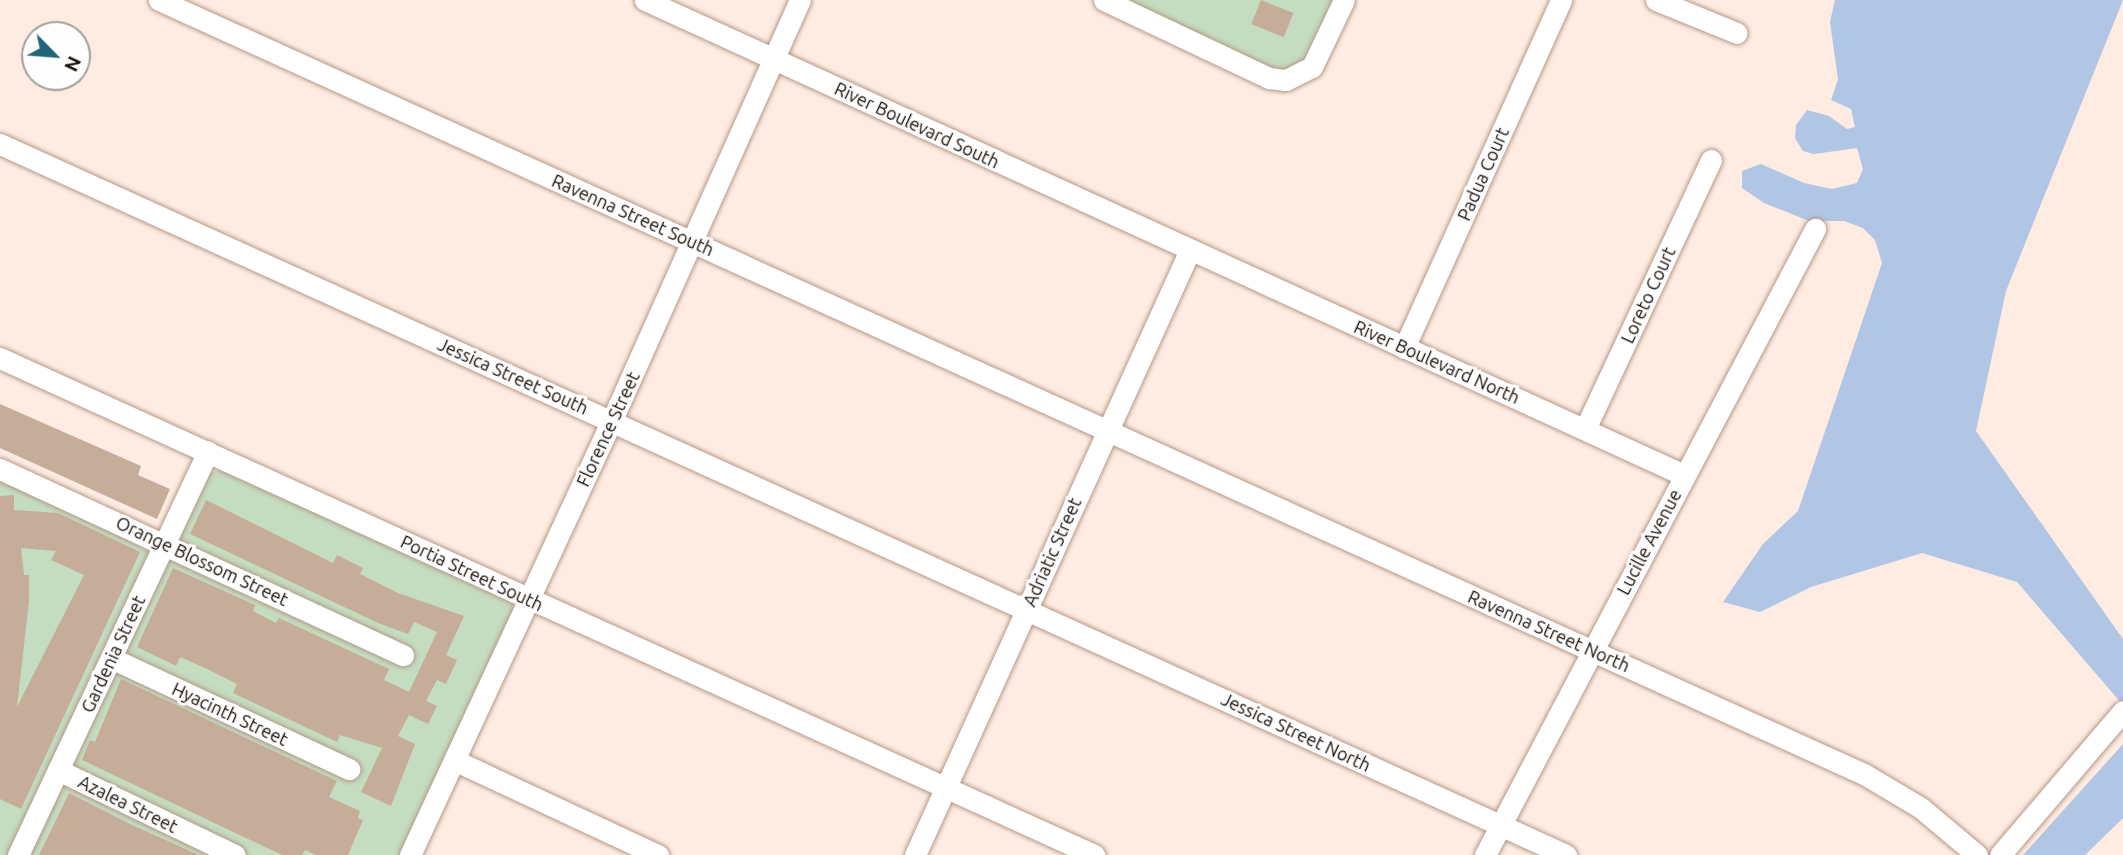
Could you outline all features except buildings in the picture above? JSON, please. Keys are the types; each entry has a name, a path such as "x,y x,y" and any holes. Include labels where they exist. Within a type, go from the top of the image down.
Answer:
{"street":[{"name":"Ravenna Street South","path":"159,0 1106,430"},
{"name":"River Boulevard South","path":"645,0 1189,250"},
{"name":"Florence Street","path":"410,855 456,761 528,598 612,420 775,61 800,0"},
{"path":"1104,0 1269,78 1286,80 1312,67 1344,0"},
{"name":"Padua Court","path":"1404,348 1562,0"},
{"path":"1656,0 1737,33"},
{"name":"Jessica Street South","path":"0,144 1026,609"},
{"name":"Loreto Court","path":"1586,429 1711,160"},
{"name":"Lucille Avenue","path":"1485,855 1815,229"},
{"name":"River Boulevard North","path":"1189,250 1684,475"},
{"name":"Adriatic Street","path":"915,855 1189,250"},
{"name":"Portia Street South","path":"0,358 1094,855"},
{"name":"Ravenna Street North","path":"1106,430 1864,774 1921,808 1977,855"},
{"name":"Gardenia Street","path":"18,855 208,452"},
{"name":"Orange Blossom Street","path":"0,469 402,655"},
{"name":"Jessica Street North","path":"1026,609 1566,855"},
{"name":"Hyacinth Street","path":"111,658 349,769"},
{"path":"2000,855 2120,715"},
{"path":"456,761 658,855"},
{"name":"Azalea Street","path":"58,771 235,855"}],"green space":[{"path":"1127,0 1336,0 1307,59 1285,70 1269,67"},
{"path":"226,468 512,603 514,609 402,855 28,855 207,474"},
{"path":"0,475 150,552 12,855 0,855"}],"water":[{"path":"1835,0 2123,0 2006,291 1976,431 2123,639 2123,705 2017,582 1922,553 1811,587 1760,612 1723,602 1763,544 1798,511 1882,263 1875,240 1863,228 1844,221 1809,221 1764,203 1742,188 1742,171 1761,164 1804,183 1832,189 1857,183 1863,169 1857,148 1814,154 1803,151 1795,138 1796,125 1807,110 1829,116 1847,129 1855,127 1851,109 1831,100 1838,79 1830,22"},
{"path":"2123,744 2123,818 2085,855 2023,855"}]}
